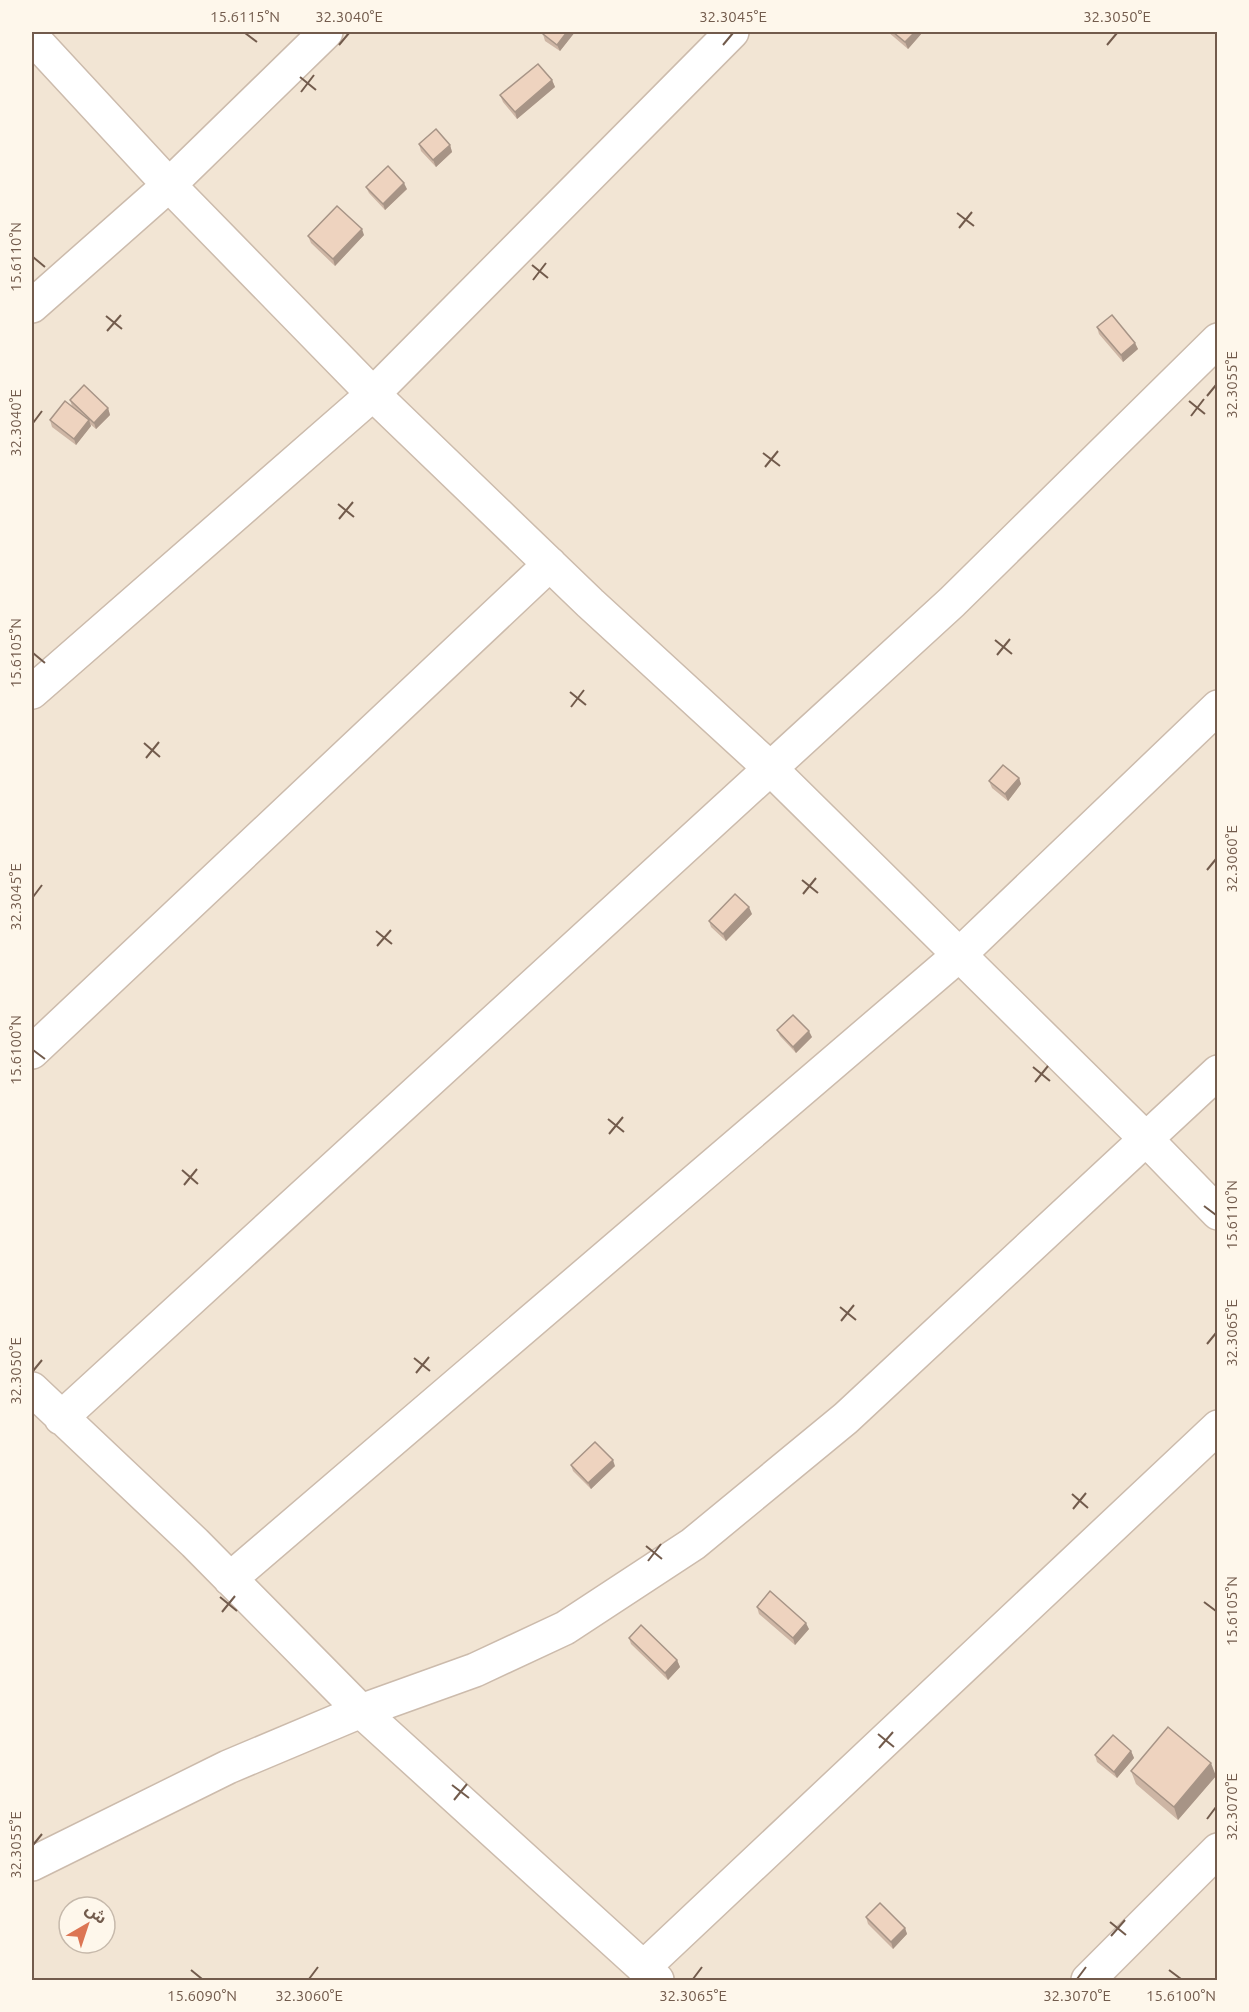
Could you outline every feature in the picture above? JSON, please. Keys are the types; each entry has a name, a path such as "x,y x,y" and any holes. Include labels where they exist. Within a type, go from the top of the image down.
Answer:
{"street":[{"path":"32,306 169,185 326,32"},
{"path":"32,692 373,394 732,32"},
{"path":"32,37 169,185 373,394 550,564 772,770 1218,1213"},
{"path":"61,1418 772,770 952,602 1218,340"},
{"path":"32,1052 550,564"},
{"path":"230,1579 959,955 1218,707"},
{"path":"38,1853 228,1767 362,1711 475,1670 565,1628 693,1544 846,1418 1218,1072"},
{"path":"32,1389 230,1579 362,1711 650,1974 1218,1427"},
{"path":"1088,1980 1218,1850"}],"shaded area":[{"path":"32,32 1217,32 1217,1980 32,1980"}],"building":[{"path":"545,32 567,32 557,45 543,34"},
{"path":"893,32 915,32 905,42"},
{"path":"538,64 552,80 515,112 500,95"},
{"path":"436,129 450,145 433,160 419,144"},
{"path":"388,166 404,183 383,204 366,187"},
{"path":"337,206 362,229 333,259 308,236"},
{"path":"1112,315 1135,343 1121,355 1097,327"},
{"path":"84,385 108,408 94,423 70,400"},
{"path":"65,401 89,420 74,439 50,420"},
{"path":"1003,765 1019,778 1005,794 989,781"},
{"path":"735,894 749,907 723,934 709,921"},
{"path":"793,1015 809,1031 793,1047 777,1030"},
{"path":"595,1442 613,1460 588,1483 571,1465"},
{"path":"770,1591 806,1623 793,1638 757,1607"},
{"path":"641,1625 677,1660 665,1673 629,1638"},
{"path":"1168,1727 1211,1763 1174,1807 1131,1771"},
{"path":"1113,1735 1131,1751 1114,1772 1095,1755"},
{"path":"880,1903 905,1928 891,1942 866,1917"}]}
